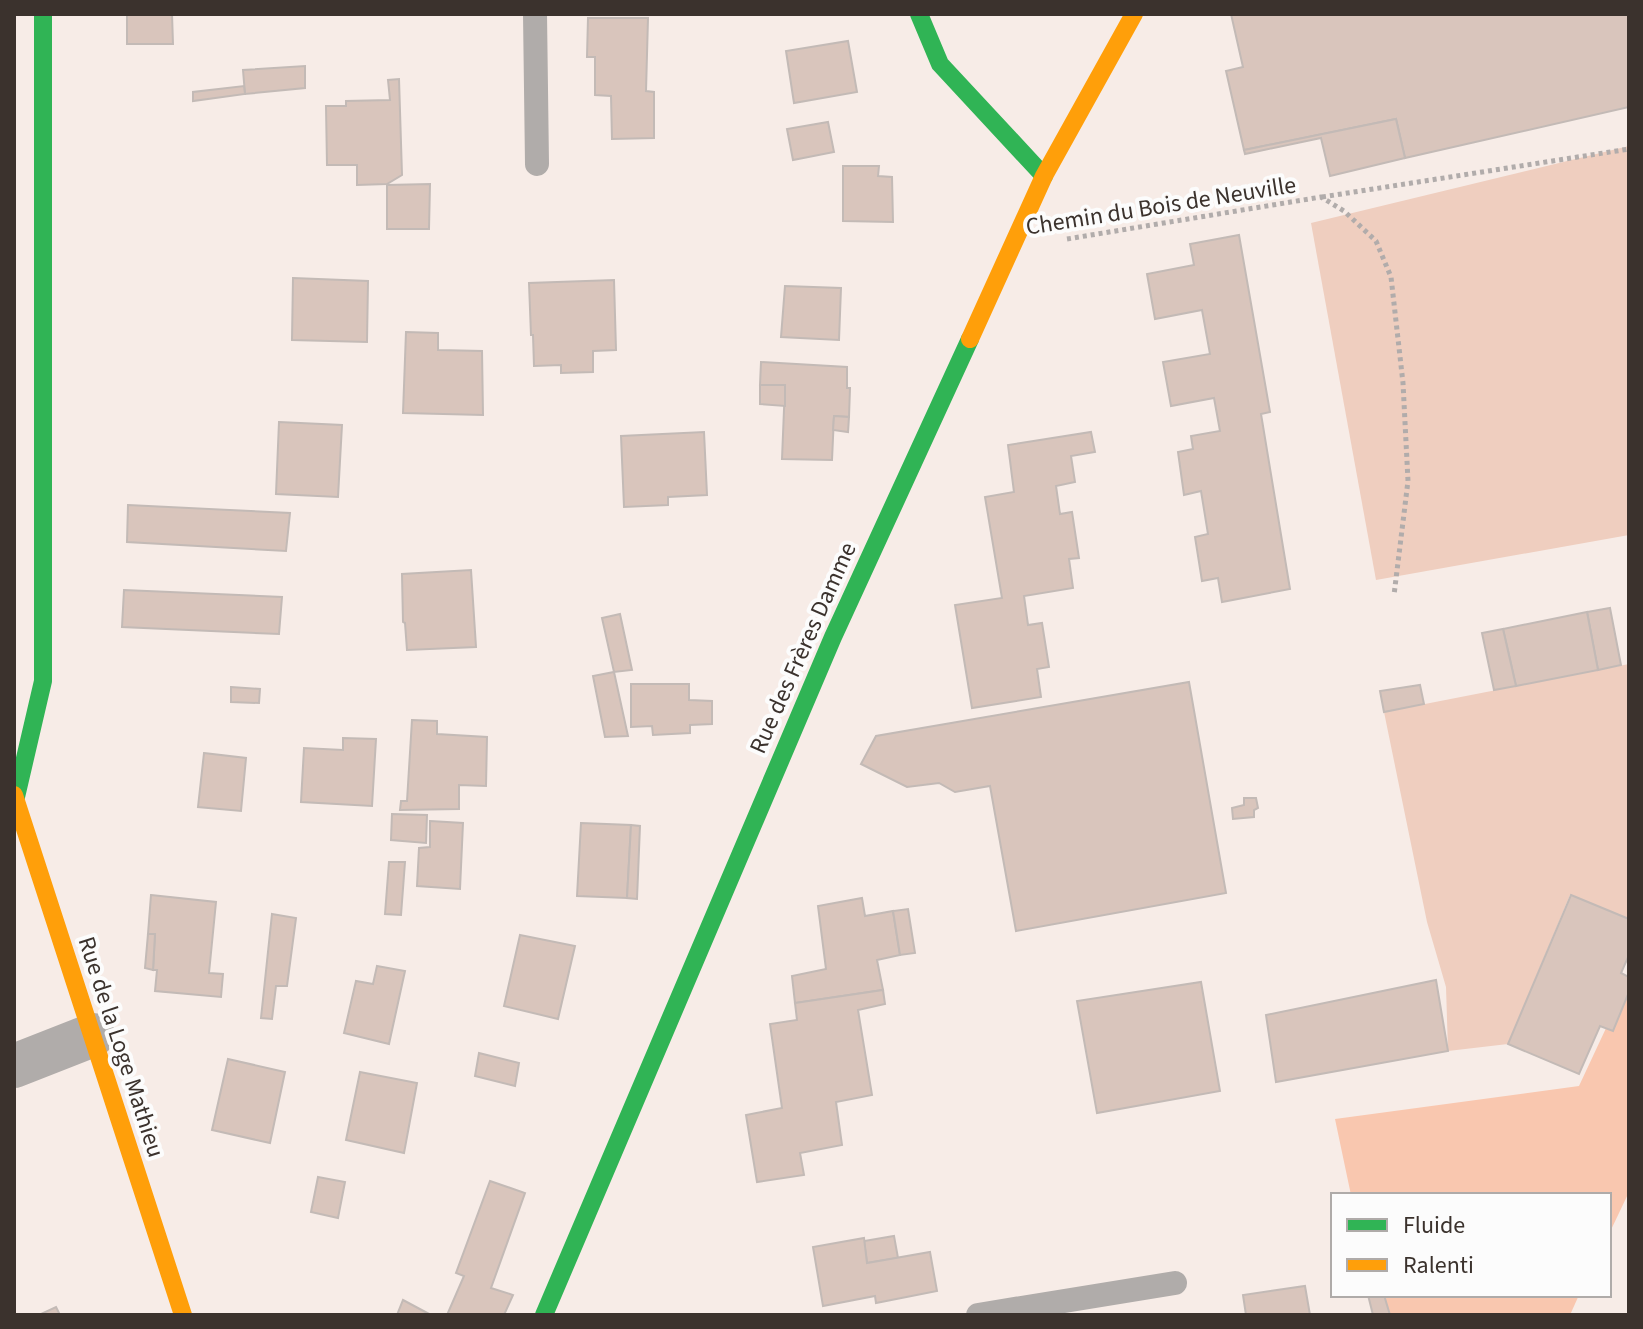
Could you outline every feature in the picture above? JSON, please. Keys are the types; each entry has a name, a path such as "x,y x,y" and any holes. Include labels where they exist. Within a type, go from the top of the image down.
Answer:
{"street":[{"path":"15,796 43,681 43,14"},
{"path":"919,14 940,64 1044,176"},
{"name":"Rue des Frères Damme","path":"544,1315 833,637 1044,176 1134,14"},
{"name":"Rue de la Loge Mathieu","path":"15,796 183,1315"},
{"path":"14,1066 93,1035"}],"lane":[{"path":"535,14 537,164"},
{"path":"978,1315 1175,1283"}],"path":[{"path":"1321,197 1629,149"},
{"name":"Chemin du Bois de Neuville","path":"1010,249 1321,197 1344,211 1376,241 1391,277 1403,383 1408,481 1394,595"}],"shaded area":[{"path":"1629,146 1629,535 1376,580 1311,223"},
{"path":"1629,664 1629,920 1570,895 1508,1044 1448,1051 1446,987 1427,922 1384,712"},
{"path":"1629,979 1629,1192 1611,1230 1611,1193 1351,1193 1335,1119 1579,1086"},
{"path":"1372,1297 1578,1297 1570,1315 1377,1315"}],"building":[{"path":"127,14 172,14 173,44 127,44"},
{"path":"1231,14 1629,14 1629,107 1405,158 1396,119 1244,150 1226,71 1243,67"},
{"path":"588,18 648,18 646,91 654,92 654,138 612,139 611,96 595,95 595,57 587,57"},
{"path":"848,41 857,92 794,103 786,51"},
{"path":"305,66 305,88 245,94 243,70"},
{"path":"399,79 402,175 387,184 357,185 357,165 327,165 326,106 346,106 346,101 390,100 388,80"},
{"path":"244,86 245,94 193,101 193,92"},
{"path":"1396,119 1405,158 1330,176 1321,138 1245,154 1244,150"},
{"path":"828,122 834,152 793,160 787,129"},
{"path":"843,166 879,166 878,176 892,177 893,222 843,221"},
{"path":"430,184 429,229 387,229 387,185"},
{"path":"1239,235 1270,412 1261,414 1290,589 1222,602 1218,578 1202,581 1195,537 1208,534 1201,491 1184,495 1178,452 1193,449 1191,436 1220,431 1214,398 1171,406 1163,362 1210,354 1202,310 1155,319 1147,274 1194,265 1190,244"},
{"path":"293,278 368,281 367,342 292,340"},
{"path":"614,280 616,350 593,351 593,372 561,373 561,365 534,366 529,283"},
{"path":"785,286 841,288 839,340 781,337"},
{"path":"406,332 438,333 438,350 482,351 483,415 403,413"},
{"path":"761,362 847,367 849,417 834,416 832,460 782,459 785,385 760,385"},
{"path":"760,385 785,385 785,406 760,404"},
{"path":"834,416 849,417 848,432 833,430"},
{"path":"279,422 342,425 338,497 276,494"},
{"path":"704,432 707,495 668,497 668,505 624,507 621,436"},
{"path":"1091,432 1095,452 1071,456 1075,482 1056,486 1060,514 1072,512 1079,558 1069,559 1073,588 1024,596 1028,625 1042,623 1049,667 1037,669 1041,697 972,708 955,605 1002,598 985,497 1014,492 1008,445"},
{"path":"128,505 290,513 286,551 127,542"},
{"path":"471,570 476,647 407,650 402,574"},
{"path":"124,590 282,597 279,634 122,627"},
{"path":"1610,608 1621,665 1598,670 1587,612"},
{"path":"1587,612 1598,670 1516,686 1503,629"},
{"path":"620,614 632,670 614,672 602,618"},
{"path":"1503,629 1516,686 1494,690 1482,633"},
{"path":"614,672 628,736 605,737 593,676"},
{"path":"1189,682 1226,893 1016,931 990,786 955,792 939,783 907,787 861,764 876,736"},
{"path":"631,684 689,684 689,700 712,701 712,724 690,725 690,733 653,735 652,726 631,727"},
{"path":"1420,685 1424,704 1384,712 1380,691"},
{"path":"231,687 260,689 259,703 231,702"},
{"path":"412,720 437,721 437,734 487,737 486,786 459,785 459,809 400,810 401,801 407,801"},
{"path":"343,738 376,739 372,806 301,802 304,748 343,750"},
{"path":"204,753 246,758 241,811 198,807"},
{"path":"1244,798 1256,798 1258,808 1254,810 1254,817 1233,819 1232,808 1244,805"},
{"path":"392,814 427,815 426,843 391,840"},
{"path":"430,821 463,823 460,889 417,886 419,848 430,847"},
{"path":"581,823 631,825 627,898 577,896"},
{"path":"631,825 640,826 637,899 627,898"},
{"path":"389,862 405,862 401,915 385,914"},
{"path":"151,895 216,902 209,973 223,974 221,997 155,991 155,934 148,934"},
{"path":"1571,895 1629,919 1629,955 1621,973 1629,977 1629,992 1613,1031 1600,1026 1579,1074 1508,1044"},
{"path":"862,898 865,916 893,911 900,955 877,960 883,990 795,1003 792,976 826,969 818,906"},
{"path":"908,909 915,953 900,955 893,911"},
{"path":"272,914 296,918 287,986 276,986 272,1019 261,1018"},
{"path":"148,934 155,934 153,970 145,968"},
{"path":"520,935 575,946 558,1019 504,1006"},
{"path":"377,966 405,971 389,1044 344,1033 356,981 373,984"},
{"path":"1436,980 1448,1051 1276,1082 1266,1015"},
{"path":"1201,982 1220,1091 1097,1113 1077,1001"},
{"path":"883,990 885,1004 858,1010 872,1095 836,1102 842,1145 800,1153 804,1175 757,1182 746,1115 782,1108 770,1024 797,1020 795,1003"},
{"path":"479,1053 519,1063 515,1086 475,1076"},
{"path":"228,1059 285,1072 270,1143 212,1130"},
{"path":"360,1072 417,1083 404,1153 346,1140"},
{"path":"318,1177 345,1182 338,1218 311,1212"},
{"path":"490,1181 525,1193 491,1288 513,1295 504,1315 447,1315 464,1276 456,1273"},
{"path":"894,1236 898,1258 867,1263 864,1241"},
{"path":"864,1238 867,1263 930,1252 937,1291 876,1303 875,1296 823,1306 813,1247"},
{"path":"1305,1286 1310,1315 1246,1315 1243,1295"},
{"path":"1368,1297 1385,1297 1390,1315 1373,1315"},
{"path":"403,1300 431,1315 397,1315"},
{"path":"56,1307 60,1315 39,1315"}],"traffic: fast":[{"path":"16,797 43,681 43,14"},
{"path":"919,14 940,64 1044,176"},
{"path":"544,1315 833,637 970,339"}],"traffic: slow":[{"path":"970,339 1044,176 1134,14"},
{"path":"14,795 183,1315"}]}
